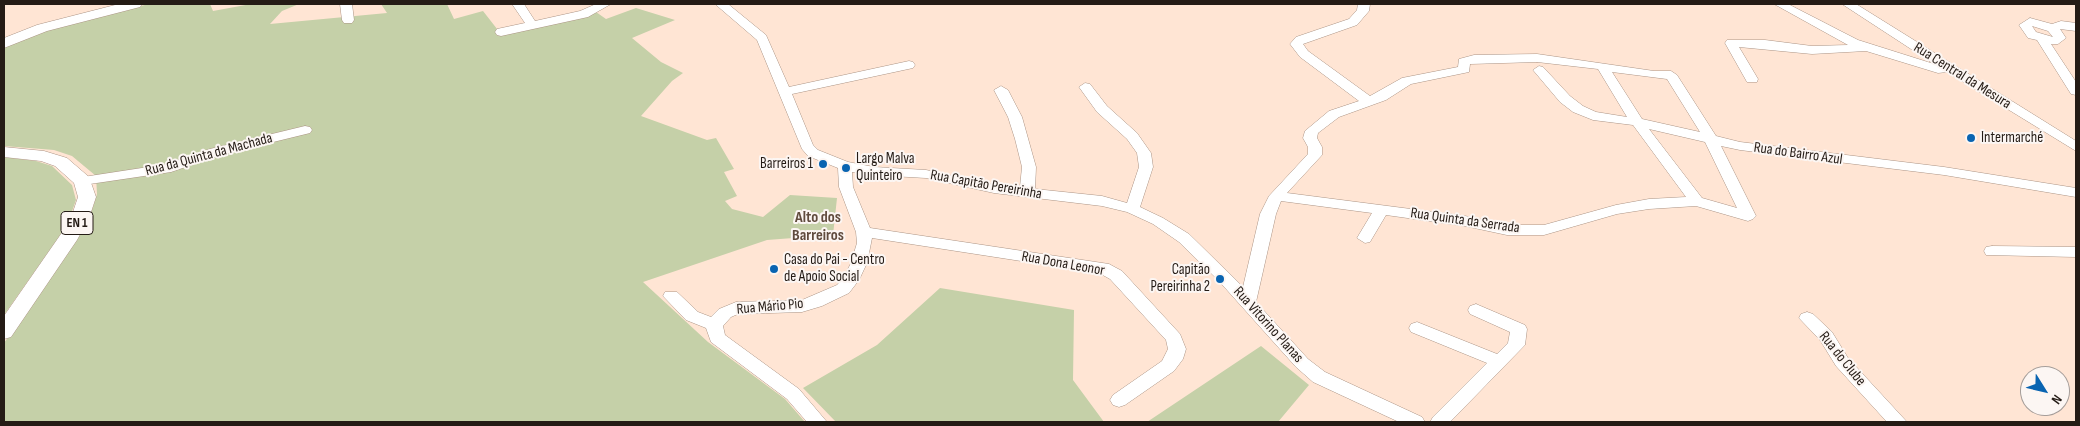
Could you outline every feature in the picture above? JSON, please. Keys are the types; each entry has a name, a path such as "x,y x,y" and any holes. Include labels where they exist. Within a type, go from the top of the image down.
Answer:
{"main road":[{"path":"4,43 42,28 135,4"},
{"path":"4,152 30,154 61,162 83,181"},
{"name":"EN 1","path":"4,332 80,218 87,197 83,181"}],"street":[{"path":"346,4 348,20"},
{"path":"518,4 532,25"},
{"path":"501,32 584,14 605,4"},
{"name":"Rua Capitão Pereirinha","path":"721,4 762,38 786,91 807,146 820,157 845,166 874,171 926,174 1027,194 1102,202 1132,209"},
{"path":"1364,4 1363,11 1353,22 1300,40 1296,44 1304,54 1369,102"},
{"path":"1780,4 1835,34 1868,48 1963,77"},
{"name":"Rua Central da Mesura","path":"1848,4 1963,77 2070,138 2076,148"},
{"path":"2052,28 2060,38 2054,40 2042,39 2032,34 2025,25 2030,22 2052,28 2062,25 2076,27"},
{"path":"2042,39 2076,91"},
{"path":"1752,79 1731,43 1765,44 1812,50 1868,48"},
{"path":"1900,57 1918,49"},
{"path":"1248,302 1268,214 1276,196 1315,155 1315,148 1310,138 1312,131 1334,114 1369,102 1407,81 1457,72 1465,69 1463,62 1474,59 1537,58 1654,75 1671,75 1710,138"},
{"path":"786,91 909,65"},
{"path":"1602,66 1637,122 1703,203"},
{"name":"Rua do Bairro Azul","path":"1539,70 1554,90 1578,109 1593,116 1637,122 1747,147 1944,171 2076,193"},
{"path":"1085,87 1102,109 1132,136 1144,153 1146,167 1132,209"},
{"path":"1001,90 1015,117 1022,139 1029,167 1027,194"},
{"name":"Rua da Quinta da Machada","path":"83,181 171,168 215,152 305,130"},
{"name":"Rua Quinta da Serrada","path":"1276,196 1465,221 1506,230 1544,230 1616,210 1649,204 1703,203 1748,216 1710,138"},
{"name":"Rua Mário Pio","path":"714,325 725,313 736,308 802,306 837,292 851,280 865,243 864,232 846,187 845,166"},
{"name":"Rua Vitorino Planas","path":"1132,209 1158,221 1184,238 1248,302 1302,363 1319,377 1416,422"},
{"path":"1365,238 1382,210"},
{"name":"Rua Dona Leonor","path":"864,232 1102,268 1116,275 1174,338 1177,349 1174,359 1168,366 1119,400"},
{"path":"1992,251 2076,252"},
{"path":"671,296 692,316 714,325 717,338 793,394 818,422"},
{"path":"1439,422 1516,345 1519,330 1476,310"},
{"name":"Rua do Clube","path":"1807,318 1826,336 1842,362 1898,422"},
{"path":"1417,328 1498,361"}],"green space":[{"path":"149,4 210,4 213,11 251,4 299,4 282,11 270,24 387,13 381,4 447,4 454,19 483,11 501,34 596,12 606,19 636,8 675,20 632,38 661,62 683,73 672,81 641,116 707,140 716,138 734,169 724,172 737,196 725,201 732,209 763,217 790,195 837,198 833,235 767,240 643,282 708,342 785,399 805,422 4,422 4,343 80,234 90,216 97,194 96,176 72,156 54,150 4,146 4,46 43,30"},
{"path":"4,157 36,161 52,166 72,185 76,200 69,220 59,237 4,315"},
{"path":"940,288 1074,310 1073,380 1104,422 836,422 803,388 877,345"},
{"path":"1261,346 1309,385 1278,422 1147,422"}],"place":[{"name":"Intermarché","path":"1971,138"},
{"name":"Barreiros 1","path":"823,164"},
{"name":"Largo Malva Quinteiro","path":"846,168"},
{"name":"Casa do Pai - Centro de Apoio Social","path":"774,269"},
{"name":"Capitão Pereirinha 2","path":"1220,279"}],"district":[{"name":"Alto dos Barreiros","path":"818,227"}]}
